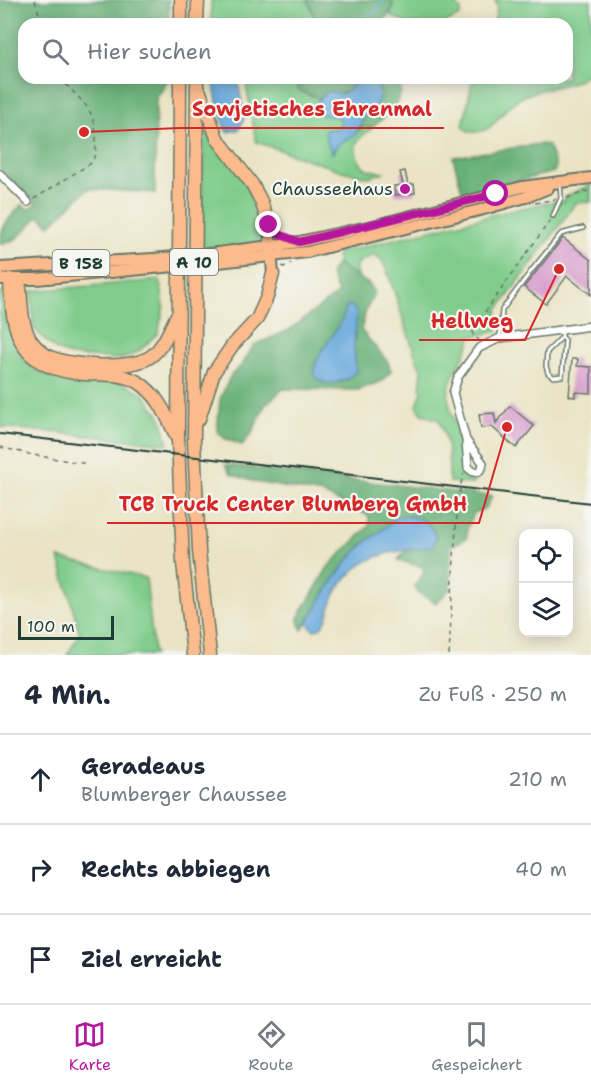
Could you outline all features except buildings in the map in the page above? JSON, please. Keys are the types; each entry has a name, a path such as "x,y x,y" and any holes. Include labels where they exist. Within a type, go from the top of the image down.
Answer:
{"highway":[{"path":"180,18 181,0"},
{"path":"197,18 198,0"},
{"name":"A 10","path":"180,84 178,440 183,563 193,655"},
{"name":"A 10","path":"197,84 194,441 199,551 210,655"},
{"path":"198,84 217,138 252,184 261,201 269,225"},
{"path":"194,441 203,400 214,372 232,346 257,319 267,297 273,273"},
{"path":"10,274 30,338 46,355 64,361 111,365 140,361 156,351 178,314"},
{"path":"10,274 13,321 17,334 22,344 39,363 59,371 112,374 136,381 158,400 178,440"}],"main road":[{"name":"B 158","path":"10,274 271,252 299,242 377,225 522,188 591,178"},
{"name":"B 158","path":"271,252 291,255 480,210 526,197 560,183"},
{"path":"269,225 279,234 299,242"},
{"path":"269,225 273,273"},
{"path":"273,273 291,255"}],"street":[{"path":"0,174 28,202"},
{"path":"466,440 483,466 481,471 476,473 469,469 466,440 453,393 458,377 484,344 500,338 562,333 591,326"}],"lane":[{"path":"553,216 561,198 560,183"},
{"path":"500,338 502,310 526,278 561,234 583,228"},
{"path":"562,333 565,340 562,376 553,377 548,374 546,366 547,352 562,333"}],"path":[{"path":"35,0 40,18"},
{"path":"28,202 91,163 95,154 94,118 87,106 66,84"},
{"path":"561,198 591,190"},
{"path":"484,344 473,335 473,329 553,216"},
{"path":"0,447 88,464"},
{"path":"449,655 458,504 462,478 469,469"}],"green space":[{"path":"0,0 169,0 169,18 18,18 18,84 165,84 156,100 155,193 88,189 50,225 39,216 17,238 0,244 2,232 10,217 22,204 28,209 33,207 35,202 33,197 27,195 0,169"},
{"path":"211,0 308,0 315,18 211,18"},
{"path":"308,0 392,0 392,8 386,18 315,18"},
{"path":"392,0 452,0 461,10 460,16 456,18 396,18 390,15 393,8"},
{"path":"495,0 591,0 591,71 573,82 573,18 495,18 497,8"},
{"path":"246,84 303,84 297,87 300,91 319,98 316,104 340,118 341,126 325,130 331,152 333,153 339,142 354,135 363,127 373,127 358,141 357,155 365,168 384,172 369,177 342,171 256,142"},
{"path":"353,84 347,91 324,94 319,98 300,91 297,87"},
{"path":"378,84 400,84 401,86 395,106 385,117 373,127 363,127 359,130 365,117 373,110 380,90"},
{"path":"472,84 566,84 524,96 510,105 496,122 485,130 469,132 463,126"},
{"path":"203,111 263,214 266,244 202,250"},
{"path":"539,144 548,145 556,167 554,172 463,195 453,157"},
{"path":"591,185 591,202 576,203 497,311 497,331 471,337 451,381 448,395 463,447 466,471 478,477 473,484 449,482 448,450 439,420 422,414 417,406 422,391 420,388 422,371 388,273 381,259 374,255 357,263 355,270 359,278 337,264 337,253 517,209 556,201 563,202 566,196"},
{"path":"337,264 370,285 375,293 366,310 361,330 388,362 391,371 382,381 358,390 283,389 265,405 252,433 242,445 224,438 217,431 220,399 231,375 242,365 254,345 289,330 338,293 330,274","holes":["346,308 357,314 354,345 356,371 347,380 338,383 314,366 340,324"]},
{"path":"160,280 164,306 158,333 139,351 122,359 71,356 55,349 34,329 31,291"},
{"path":"0,292 5,293 8,323 21,357 38,372 69,381 116,380 143,393 161,417 168,444 0,427"},
{"path":"225,465 492,496 486,508 474,513 467,529 467,538 451,546 450,589 436,603 420,594 414,586 424,573 423,567 398,560 406,550 426,547 436,537 429,525 421,519 396,517 354,552 302,630 298,618 328,567 369,526 369,516 323,494 255,482 231,474"},
{"path":"59,558 146,578 154,655 67,655 80,634"}],"water":[{"path":"214,84 238,84 245,117 239,129 228,132 225,130"},
{"path":"353,84 377,84 378,101 363,119 356,134 339,143 332,153 326,140 325,130 341,126 340,118 320,114 316,110 317,103 330,91 343,94"},
{"path":"349,305 357,314 354,345 356,371 335,383 318,380 314,375 318,358"},
{"path":"396,517 418,518 428,524 436,537 433,546 384,554 365,562 341,585 334,596 323,625 314,630 307,623 347,562"}],"waterway":[{"path":"368,18 378,9 382,0"}],"railway":[{"path":"0,434 591,503"}],"place":[{"name":"Sowjetisches Ehrenmal","path":"84,132"},
{"name":"Chausseehaus","path":"405,189"},
{"name":"Hellweg","path":"559,269"},
{"name":"TCB Truck Center Blumberg GmbH","path":"507,427"}],"route":[{"path":"269,225 286,238 299,242 377,225 496,194"}]}
